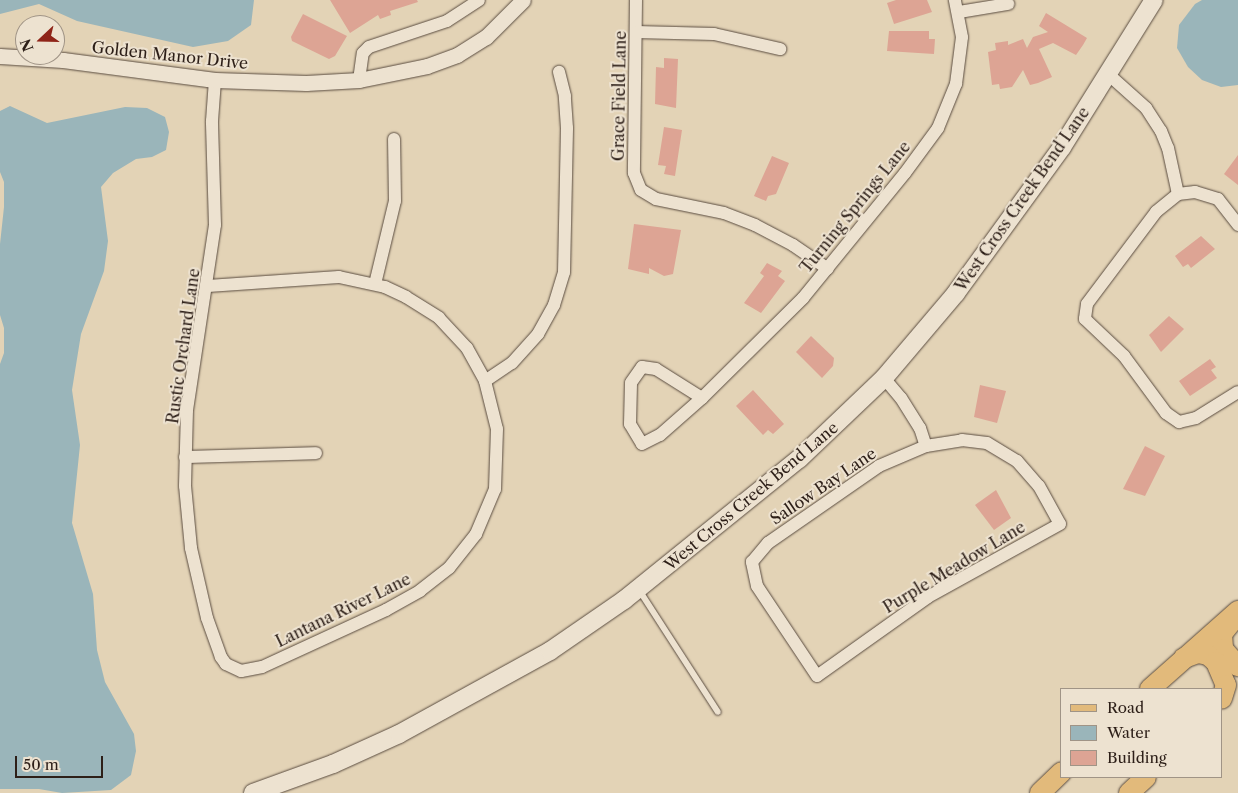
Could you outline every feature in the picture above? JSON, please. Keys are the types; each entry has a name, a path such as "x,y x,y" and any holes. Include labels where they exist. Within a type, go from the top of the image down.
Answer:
{"main road":[{"name":"West Cross Creek Bend Lane","path":"254,793 333,764 466,699 550,651 638,589 799,459 884,378 956,293 1009,222 1108,74 1154,0"},
{"path":"1151,688 1238,612"},
{"path":"1238,612 1222,634 1223,649 1238,666"},
{"path":"1184,658 1198,653 1208,655 1216,662 1226,685 1223,695"},
{"path":"1223,704 1238,690"},
{"path":"1040,793 1060,774"},
{"path":"1129,793 1146,778"}],"street":[{"path":"359,80 363,53 369,47 447,22 479,0"},
{"name":"Golden Manor Drive","path":"0,56 63,60 214,80 306,83 359,80 427,66 458,55 486,37 523,0"},
{"name":"Grace Field Lane","path":"636,0 634,173 641,190 656,199 724,213 755,225 793,245 828,269"},
{"path":"957,6 1008,4"},
{"name":"Turning Springs Lane","path":"702,398 656,370 642,367 631,383 630,424 642,444 660,435 702,398 774,329 862,230 938,128 949,105 961,60 957,6"},
{"path":"636,32 714,34 780,49"},
{"path":"485,381 512,363 538,334 554,305 564,272 567,112 559,72"},
{"path":"1108,74 1146,108 1161,131 1168,148 1178,194"},
{"name":"Rustic Orchard Lane","path":"214,80 212,121 215,226 208,286 187,410 185,457 188,520 198,584 221,657 232,668"},
{"path":"374,284 396,202 394,139"},
{"path":"1238,225 1218,199 1195,192 1178,194 1156,212 1104,281 1087,304 1085,319 1124,356 1166,413 1179,422 1196,418 1238,392"},
{"name":"Lantana River Lane","path":"208,286 318,276 374,284 406,298 439,318 466,348 485,381 497,429 498,469 495,489 476,534 461,556 437,579 395,605 262,667 241,671 232,668"},
{"path":"884,378 901,398 920,428 926,446"},
{"name":"Sallow Bay Lane","path":"817,676 757,586 752,562 768,543 849,484 879,466 926,446 962,440 987,444 1010,456 1039,486 1060,524"},
{"path":"185,457 316,453"},
{"name":"Purple Meadow Lane","path":"817,676 928,597 1060,524"},
{"path":"1146,793 1147,778"}],"lane":[{"path":"638,589 718,712"}],"water":[{"path":"0,0 254,0 251,25 228,41 193,47 77,21 39,4 0,14"},
{"path":"1202,0 1238,0 1238,85 1221,87 1202,80 1188,67 1177,48 1179,25 1195,4"},
{"path":"10,106 47,123 125,107 147,108 165,117 169,132 166,150 152,157 136,159 113,173 101,187 108,241 104,271 81,334 72,390 80,445 72,523 93,594 97,650 105,682 134,734 136,751 131,775 111,790 62,793 39,789 0,789 0,364 4,353 4,328 0,315 0,244 4,207 4,182 0,172 0,111"}],"building":[{"path":"330,0 417,0 418,2 390,11 391,15 380,19 378,15 350,33"},
{"path":"896,0 927,0 932,12 894,24 887,3"},
{"path":"1046,13 1087,38 1076,55 1053,43 1039,49 1052,77 1030,85 1023,70 1012,87 1000,89 999,84 992,85 988,52 996,50 995,43 1008,41 1008,45 1023,39 1027,48 1033,37 1048,32 1039,26"},
{"path":"303,14 347,36 335,56 329,59 292,41 291,37"},
{"path":"889,31 929,31 929,39 935,39 934,54 887,51"},
{"path":"664,58 678,59 676,108 655,104 656,67 664,68"},
{"path":"664,127 682,130 675,176 664,174 666,166 658,165"},
{"path":"1238,155 1238,185 1224,174"},
{"path":"772,156 789,163 776,194 768,196 766,201 754,196"},
{"path":"634,224 681,230 673,274 664,276 649,268 649,274 628,269"},
{"path":"1201,236 1215,249 1191,268 1188,264 1183,267 1175,256"},
{"path":"767,263 782,271 778,276 785,281 761,313 744,303 764,276 760,273"},
{"path":"1169,316 1184,329 1161,352 1149,335"},
{"path":"811,336 834,358 833,366 822,378 796,352"},
{"path":"1210,359 1216,367 1211,370 1217,378 1190,396 1179,381"},
{"path":"980,385 1006,391 997,423 974,417"},
{"path":"753,390 784,424 773,434 768,430 763,435 736,406"},
{"path":"1145,446 1165,456 1145,496 1123,489"},
{"path":"996,490 1011,518 994,530 975,505"}]}
